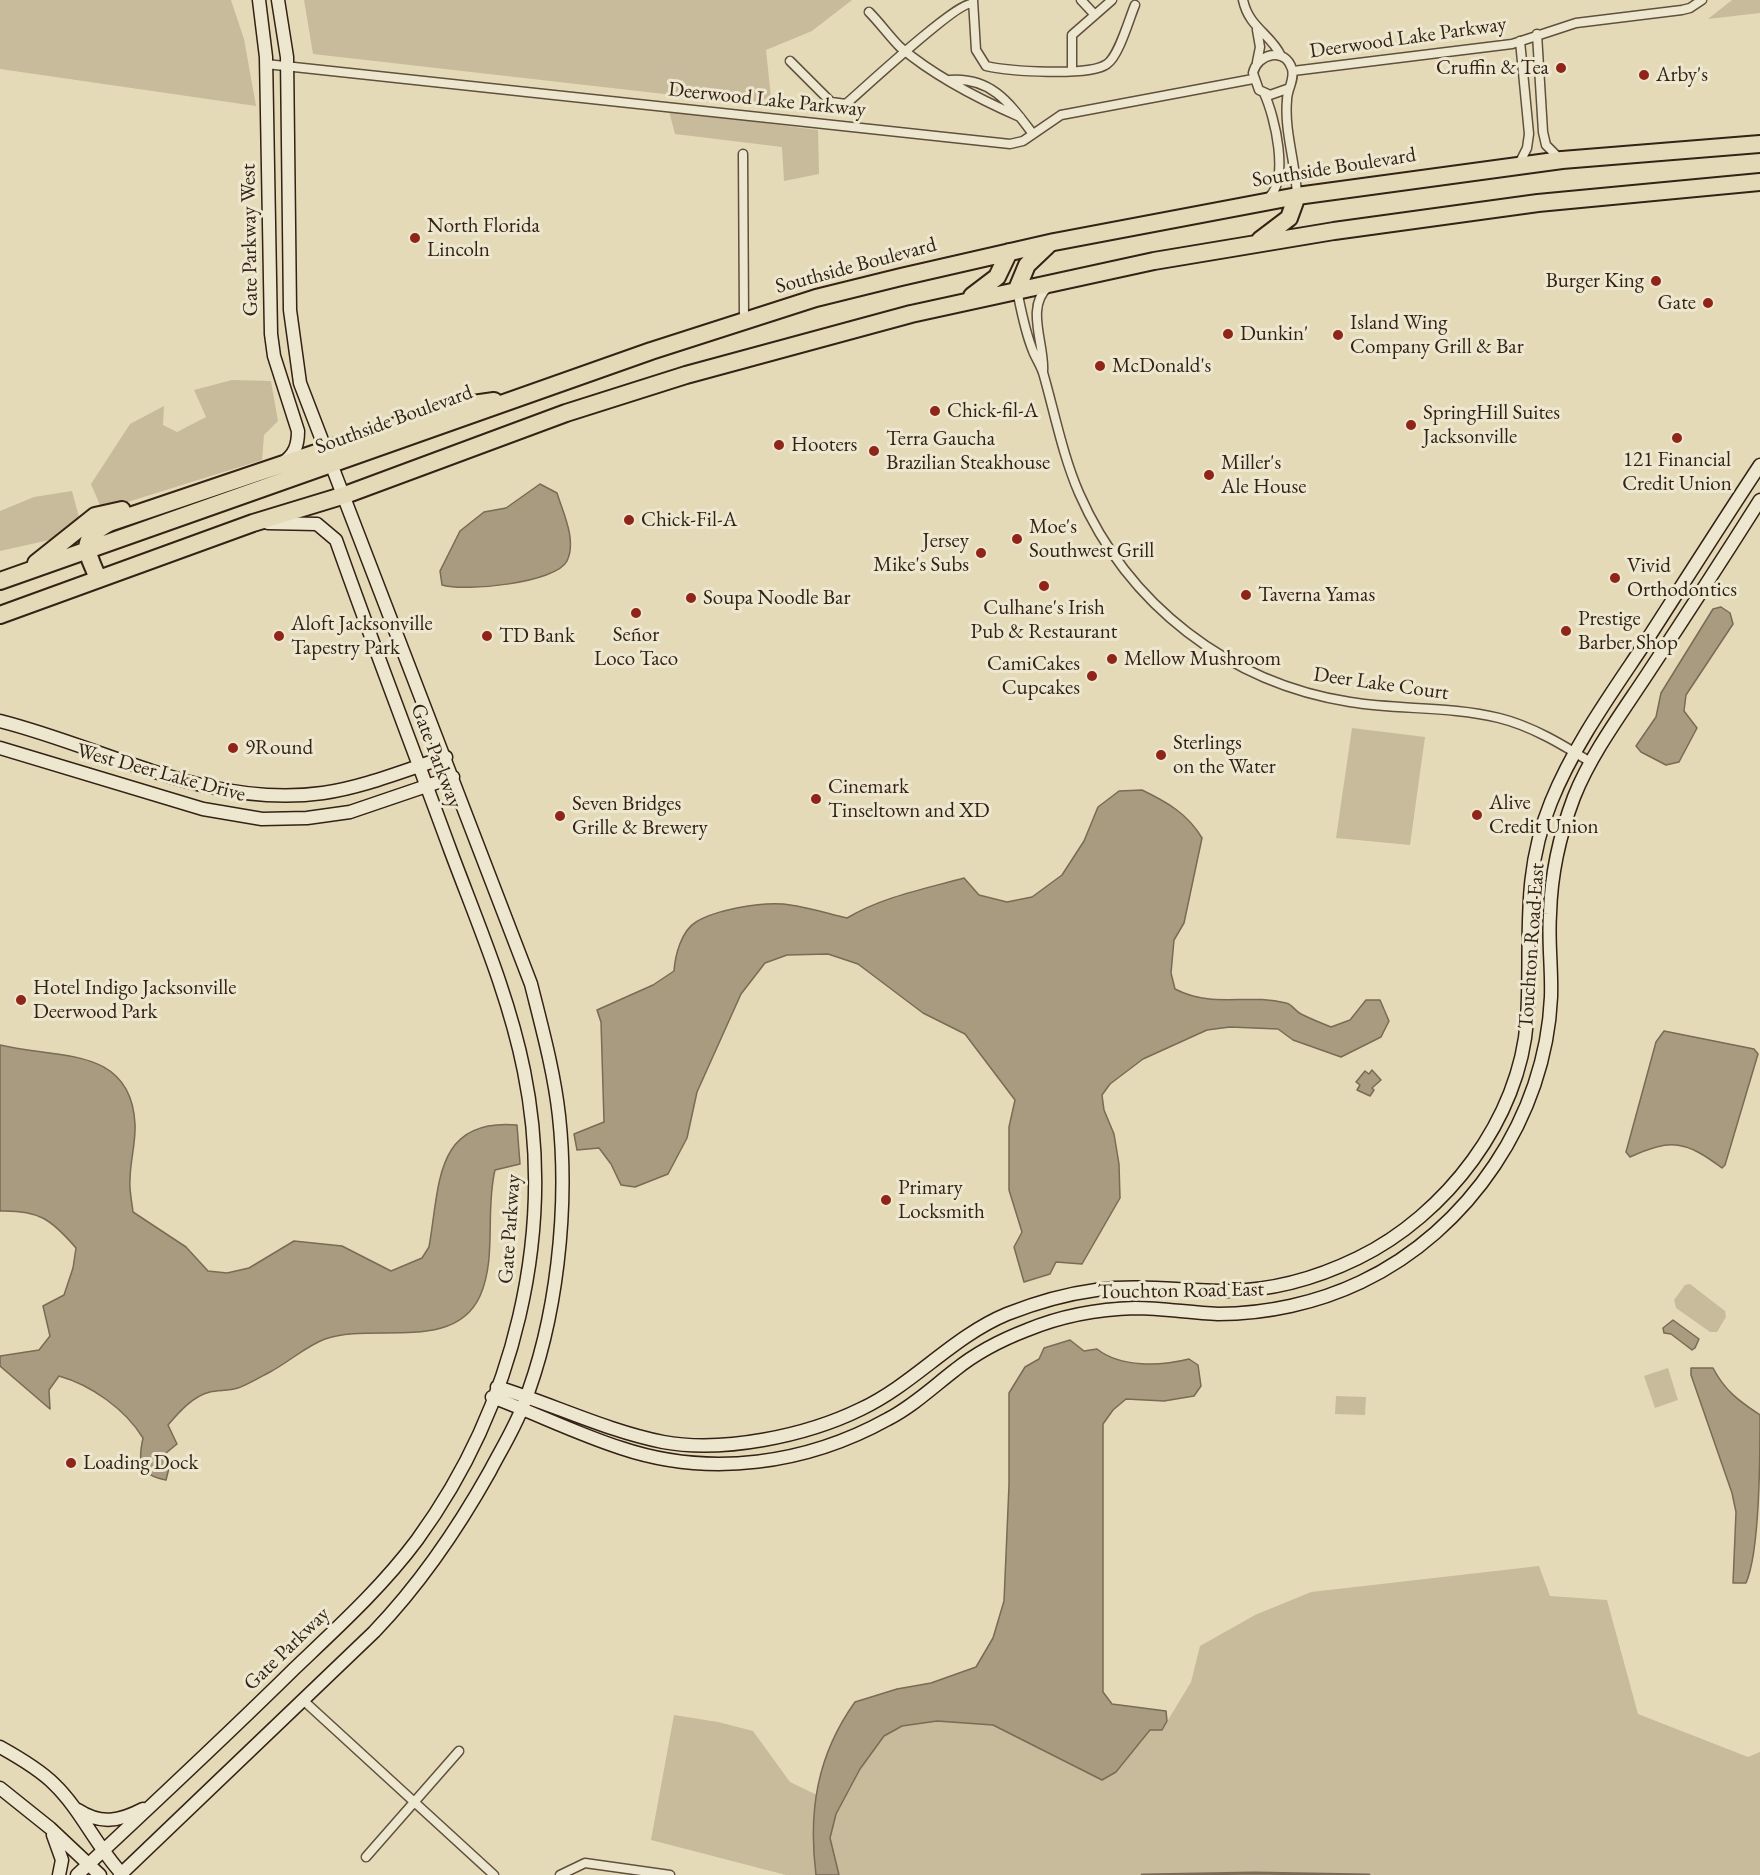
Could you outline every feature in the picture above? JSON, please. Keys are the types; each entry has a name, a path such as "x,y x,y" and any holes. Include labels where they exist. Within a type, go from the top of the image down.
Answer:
{"highway":[{"name":"Southside Boulevard","path":"0,581 86,551 331,458 528,396 744,320 816,298 1054,242 1263,201 1562,160 1760,144"},
{"path":"0,615 253,524 345,495 566,413 810,341 954,304 1057,280 1254,244 1529,204 1760,182"},
{"path":"1254,244 1289,218 1297,196"},
{"path":"1017,289 1027,265 1039,251 1054,242"},
{"path":"954,304 978,293 997,277 1009,252"},
{"path":"98,578 86,551 87,540 94,531 109,523 278,467 331,458"},
{"path":"20,574 96,516 171,502"}],"street":[{"name":"Gate Parkway West","path":"259,0 266,64 269,245 274,356 298,431 298,442 292,456 278,467"},
{"name":"Gate Parkway West","path":"278,0 288,67 290,310 300,382 331,458"},
{"path":"1081,0 1095,15"},
{"path":"1072,71 1072,35 1112,0"},
{"path":"1243,0 1257,30 1260,47 1253,79 1264,93 1272,114 1280,173 1275,191 1263,201"},
{"name":"Deerwood Lake Parkway","path":"1293,71 1520,41 1576,23 1690,8 1702,0"},
{"path":"790,61 831,102 846,104 962,5 973,2 976,50 986,66 1004,70 1072,71 1099,68 1109,63 1135,5"},
{"path":"869,12 906,51 923,65 1020,117"},
{"path":"1257,30 1276,45 1281,56 1293,71 1287,89 1286,109 1297,196"},
{"path":"1537,34 1543,132 1546,145 1562,160"},
{"path":"1518,166 1527,148 1529,134 1520,41"},
{"path":"1257,62 1271,55 1281,56"},
{"name":"Deerwood Lake Parkway","path":"266,64 995,143 1023,141 1061,115 1253,79"},
{"path":"950,80 966,79 1001,94 1033,134"},
{"path":"981,98 984,86"},
{"path":"1264,93 1276,95 1287,89"},
{"path":"743,154 744,320"},
{"path":"269,245 290,244"},
{"name":"Deer Lake Court","path":"1043,372 1044,350 1037,320 1037,305 1041,293 1057,280"},
{"name":"Deer Lake Court","path":"1017,289 1032,349 1043,372 1067,462 1088,512 1102,539 1150,601 1196,640 1248,671 1299,691 1352,703 1499,718 1539,732 1592,763"},
{"path":"274,356 295,353"},
{"name":"Gate Parkway","path":"121,1874 304,1701 399,1606 440,1554 468,1509 524,1402 549,1310 558,1252 562,1182 559,1118 552,1065 531,984 331,458"},
{"name":"Touchton Road East","path":"495,1392 666,1442 714,1443 782,1435 797,1432 861,1409 890,1392 964,1336 1000,1317 1065,1296 1126,1287 1229,1291 1285,1284 1361,1256 1402,1231 1456,1182 1470,1165 1498,1119 1515,1077 1527,1022 1527,902 1533,863 1549,805 1575,753 1760,465"},
{"name":"Touchton Road East","path":"524,1402 619,1448 662,1459 740,1464 782,1459 805,1454 848,1439 887,1420 928,1393 959,1366 1005,1339 1062,1318 1137,1308 1230,1313 1284,1308 1361,1282 1425,1242 1485,1179 1500,1159 1523,1115 1545,1047 1551,1000 1550,910 1556,861 1570,808 1592,763 1760,500"},
{"name":"Gate Parkway","path":"76,1875 157,1801 372,1594 417,1540 466,1461 495,1392 520,1322 529,1269 534,1165 529,1100 524,1071 502,989 420,765 336,540 317,524 253,524"},
{"path":"1696,562 1713,574"},
{"name":"West Deer Lake Drive","path":"0,721 176,778 242,794 293,796 327,793 361,785 446,757"},
{"name":"West Deer Lake Drive","path":"0,748 187,805 245,817 297,819 341,814 379,804 453,777"},
{"path":"1470,1165 1485,1179"},
{"path":"1456,1182 1472,1194"},
{"path":"1229,1291 1230,1313"},
{"path":"944,1351 959,1366"},
{"path":"797,1432 805,1454"},
{"path":"782,1435 782,1459"},
{"path":"304,1701 494,1875"},
{"path":"0,1747 54,1783 74,1807 102,1852 121,1874"},
{"path":"366,1857 459,1751"},
{"path":"0,1788 50,1828 100,1875"},
{"path":"74,1807 90,1818 113,1820 126,1818 157,1801"},
{"path":"50,1828 59,1846 62,1860 60,1875"},
{"path":"560,1875 585,1863 670,1875"}],"shaded area":[{"path":"0,0 231,0 244,39 256,106 0,69"},
{"path":"304,0 852,0 812,31 766,50 771,97 752,104 313,54"},
{"path":"1732,0 1760,0 1760,13 1708,19"},
{"path":"669,111 818,130 819,174 784,181 782,147 675,134"},
{"path":"232,380 271,381 278,421 264,435 262,460 102,510 91,484 130,424 164,406 163,425 177,432 206,417 194,390"},
{"path":"540,484 557,493 570,536 570,553 567,561 559,569 546,575 509,584 470,587 442,585 440,571 460,531 484,512 506,508"},
{"path":"72,491 79,517 63,537 0,551 0,511 34,497"},
{"path":"1721,607 1730,613 1733,624 1686,695 1684,711 1697,728 1679,762 1666,765 1641,752 1636,746 1656,717 1661,693 1713,609"},
{"path":"1352,728 1425,737 1410,845 1336,838"},
{"path":"1142,790 1176,810 1190,822 1202,838 1184,923 1174,940 1171,973 1175,989 1189,995 1217,1000 1258,999 1286,1003 1301,1014 1331,1027 1350,1020 1366,1000 1380,1000 1389,1021 1381,1037 1341,1057 1293,1040 1278,1029 1230,1027 1207,1030 1143,1059 1110,1084 1102,1095 1104,1110 1114,1134 1119,1164 1120,1198 1082,1264 1056,1262 1050,1274 1024,1282 1014,1247 1022,1232 1009,1190 1009,1127 1015,1100 965,1034 923,1013 858,964 828,954 787,955 765,963 741,994 697,1092 687,1138 668,1174 635,1187 621,1185 611,1164 599,1148 577,1150 574,1134 604,1122 601,1022 597,1010 653,985 674,971 677,951 686,931 696,922 726,911 773,904 799,906 847,918 874,904 964,878 979,895 1007,902 1032,897 1062,875 1084,841 1098,807 1119,791"},
{"path":"1664,1031 1754,1049 1758,1054 1725,1165 1722,1168 1698,1152 1678,1145 1657,1147 1630,1157 1626,1152 1656,1042"},
{"path":"0,1045 87,1060 105,1068 120,1080 130,1098 135,1124 130,1184 133,1212 186,1247 208,1271 227,1273 249,1268 294,1241 342,1246 391,1271 422,1258 429,1247 440,1179 446,1160 456,1144 470,1132 490,1126 517,1125 520,1164 495,1170 491,1202 490,1250 480,1296 468,1314 452,1324 432,1330 366,1333 325,1339 246,1385 235,1389 210,1392 198,1397 168,1425 177,1444 166,1453 169,1468 166,1480 150,1475 142,1466 143,1438 127,1417 106,1399 83,1385 59,1376 49,1390 50,1409 0,1366 0,1356 39,1350 50,1336 43,1306 64,1295 73,1268 76,1248 59,1230 43,1218 25,1212 0,1211"},
{"path":"1372,1070 1381,1080 1372,1088 1374,1090 1370,1096 1357,1090 1360,1085 1356,1082 1365,1071 1369,1074"},
{"path":"1690,1284 1725,1311 1726,1317 1717,1332 1710,1332 1676,1308 1674,1300 1685,1285"},
{"path":"1673,1320 1699,1339 1695,1348 1692,1350 1671,1334 1664,1333 1663,1328"},
{"path":"1070,1340 1084,1351 1097,1349 1118,1360 1154,1364 1189,1359 1198,1365 1201,1386 1194,1396 1164,1401 1126,1399 1113,1410 1103,1424 1103,1692 1112,1704 1166,1711 1167,1721 1162,1730 1150,1730 1116,1772 1102,1780 993,1725 937,1721 902,1726 884,1736 860,1769 836,1814 830,1838 839,1875 816,1875 813,1828 818,1784 832,1742 855,1702 897,1689 931,1683 976,1667 993,1638 1004,1601 1009,1485 1009,1393 1025,1367 1039,1359 1044,1348"},
{"path":"1668,1368 1678,1400 1655,1408 1644,1376"},
{"path":"1691,1368 1713,1368 1733,1395 1760,1415 1757,1527 1751,1568 1746,1583 1733,1583 1736,1512 1732,1493 1691,1375"},
{"path":"1336,1396 1366,1397 1365,1415 1335,1414"},
{"path":"1539,1566 1550,1596 1607,1600 1638,1714 1748,1757 1760,1752 1760,1875 839,1875 830,1838 836,1814 860,1768 885,1736 902,1726 937,1721 993,1725 1102,1780 1117,1772 1151,1730 1162,1730 1191,1682 1200,1646 1255,1615 1311,1592"},
{"path":"674,1715 718,1722 753,1731 790,1782 817,1795 814,1816 816,1875 786,1875 651,1840"}],"waterway":[{"path":"1142,1875 1254,1873 1369,1875"}],"place":[{"name":"Cruffin & Tea","path":"1561,68"},
{"name":"Arby's","path":"1644,75"},
{"name":"North Florida Lincoln","path":"415,238"},
{"name":"Burger King","path":"1656,281"},
{"name":"Gate","path":"1708,303"},
{"name":"Dunkin'","path":"1228,334"},
{"name":"Island Wing Company Grill & Bar","path":"1338,335"},
{"name":"McDonald's","path":"1100,366"},
{"name":"Chick-fil-A","path":"935,411"},
{"name":"SpringHill Suites Jacksonville","path":"1411,425"},
{"name":"121 Financial Credit Union","path":"1677,438"},
{"name":"Hooters","path":"779,445"},
{"name":"Terra Gaucha Brazilian Steakhouse","path":"874,451"},
{"name":"Miller's Ale House","path":"1209,475"},
{"name":"Chick-Fil-A","path":"629,520"},
{"name":"Moe's Southwest Grill","path":"1017,539"},
{"name":"Jersey Mike's Subs","path":"981,553"},
{"name":"Vivid Orthodontics","path":"1615,578"},
{"name":"Culhane's Irish Pub & Restaurant","path":"1044,586"},
{"name":"Taverna Yamas","path":"1246,595"},
{"name":"Soupa Noodle Bar","path":"691,598"},
{"name":"Señor Loco Taco","path":"636,613"},
{"name":"Prestige Barber Shop","path":"1566,631"},
{"name":"Aloft Jacksonville Tapestry Park","path":"279,636"},
{"name":"TD Bank","path":"487,636"},
{"name":"Mellow Mushroom","path":"1112,659"},
{"name":"CamiCakes Cupcakes","path":"1092,676"},
{"name":"9Round","path":"233,748"},
{"name":"Sterlings on the Water","path":"1161,755"},
{"name":"Cinemark Tinseltown and XD","path":"816,799"},
{"name":"Alive Credit Union","path":"1477,815"},
{"name":"Seven Bridges Grille & Brewery","path":"560,816"},
{"name":"Hotel Indigo Jacksonville Deerwood Park","path":"21,1000"},
{"name":"Primary Locksmith","path":"886,1200"},
{"name":"Loading Dock","path":"71,1463"}]}
